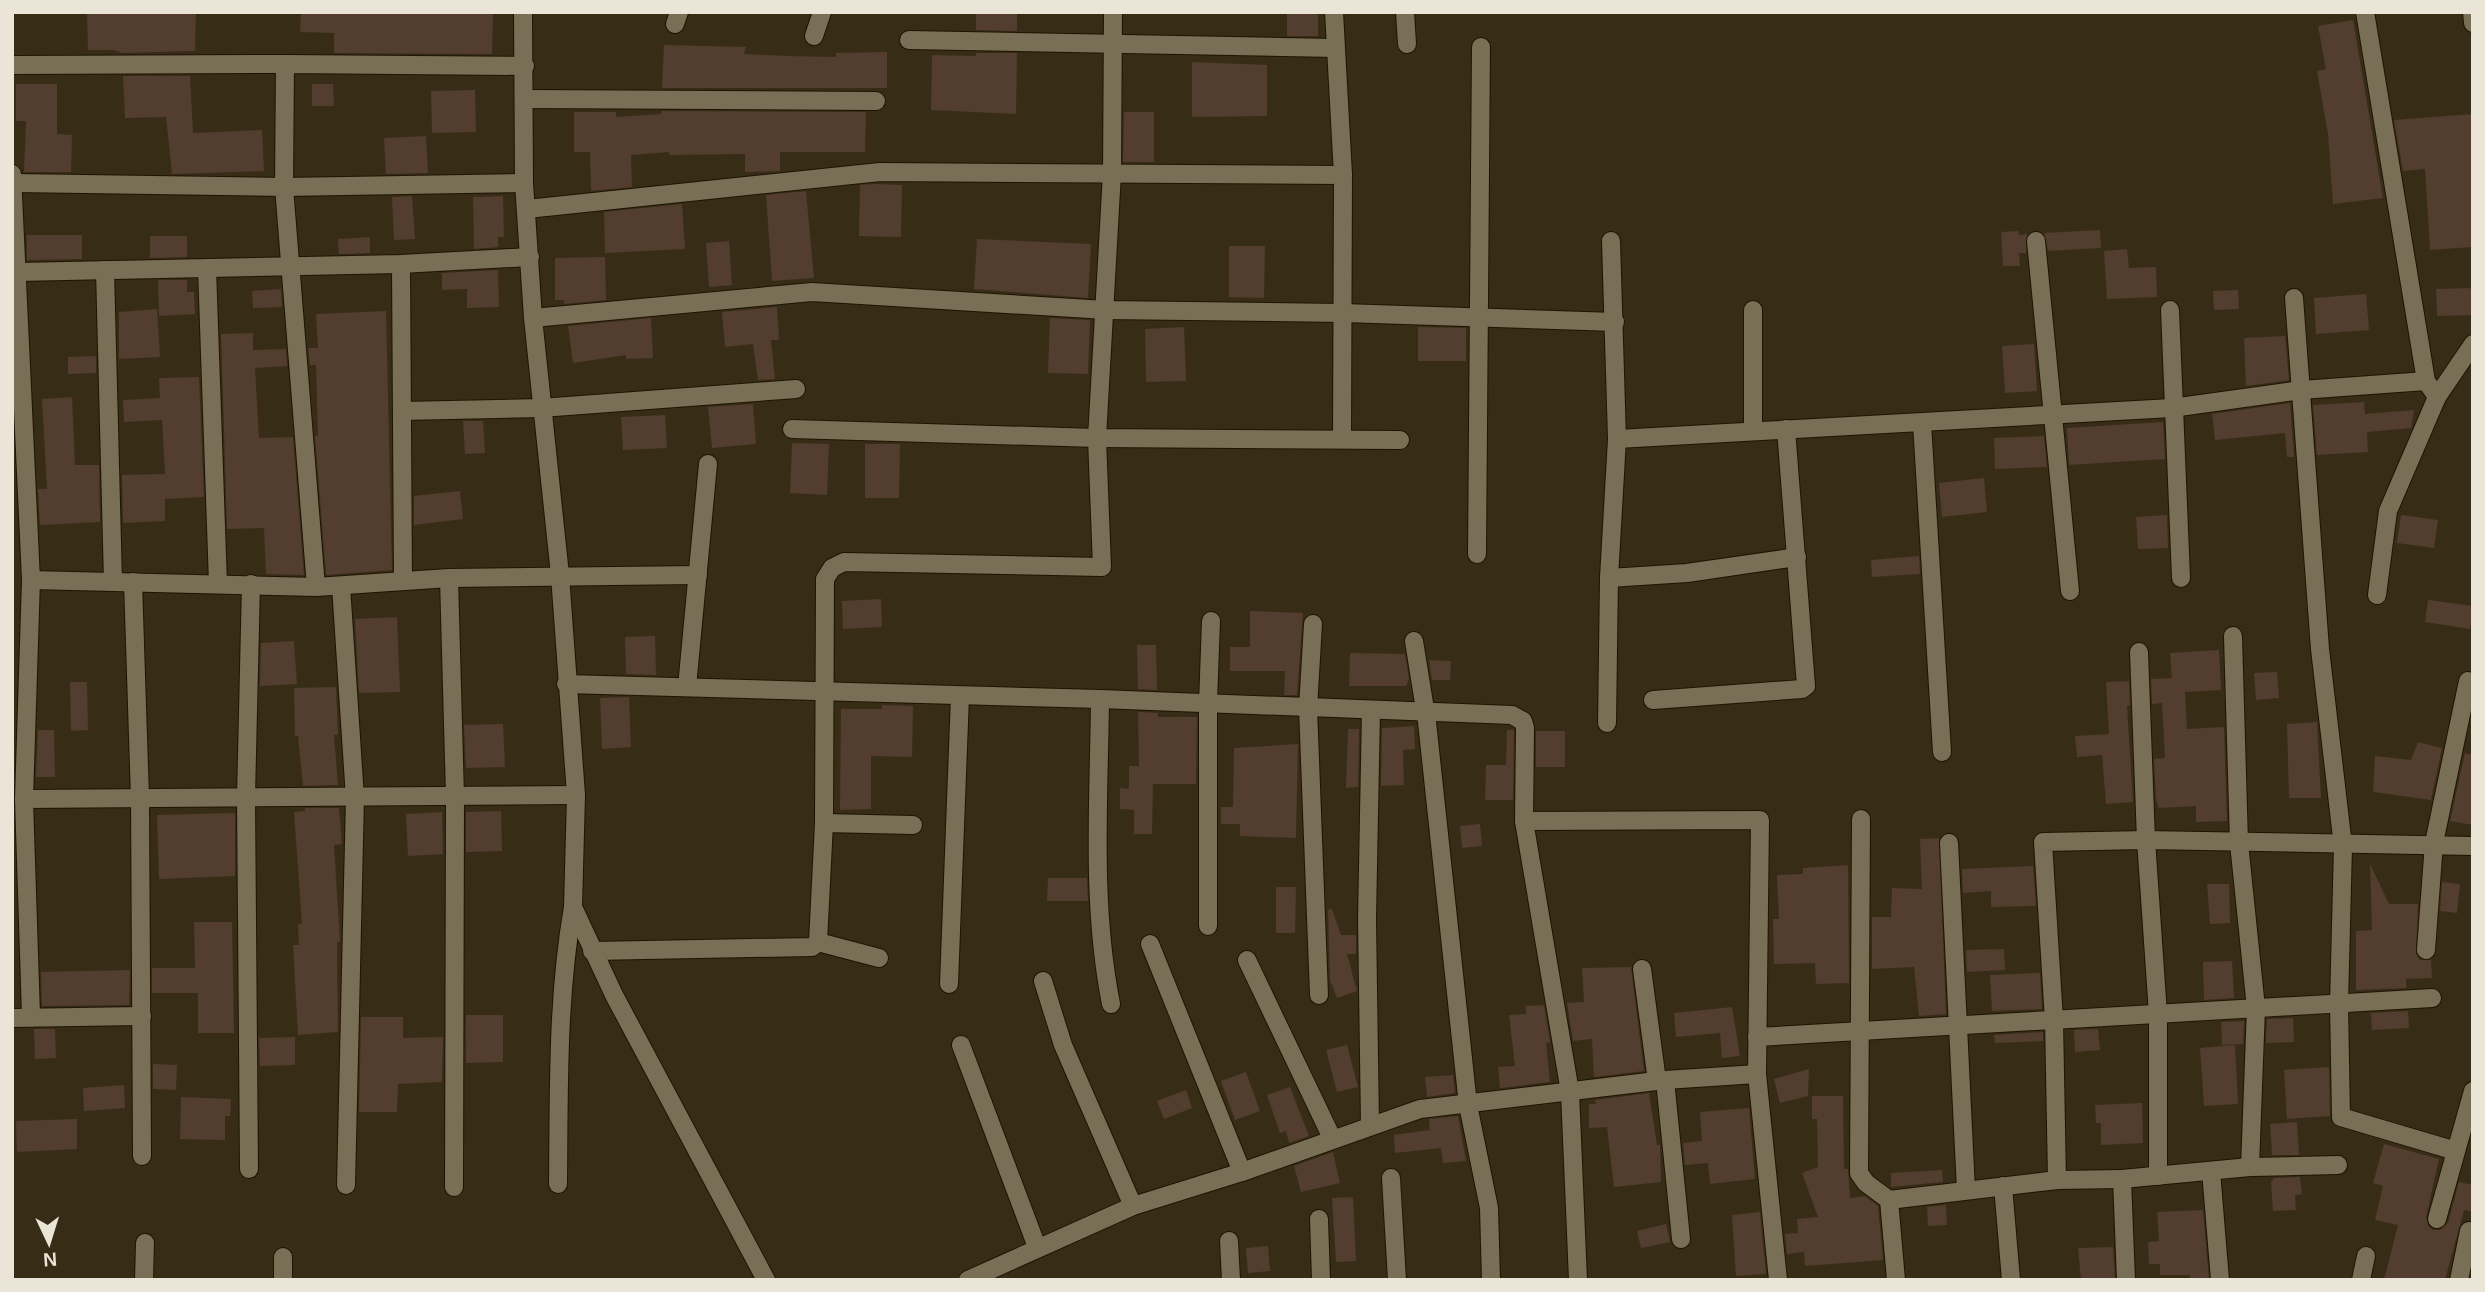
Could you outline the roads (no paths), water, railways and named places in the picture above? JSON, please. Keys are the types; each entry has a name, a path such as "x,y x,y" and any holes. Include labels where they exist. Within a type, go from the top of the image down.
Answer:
{"street":[{"path":"523,12 524,183 533,318 560,575 576,795 573,907 564,958 559,1023 558,1184"},
{"path":"814,36 822,12"},
{"path":"592,951 812,947 818,942 824,823 825,579 832,568 845,562 1102,567 1097,438 1112,173 1113,12"},
{"path":"1334,12 1343,175 1342,439"},
{"path":"1405,12 1407,44"},
{"path":"2365,12 2426,381 2437,397"},
{"path":"2472,12 2473,23"},
{"path":"909,40 1334,48"},
{"path":"1477,554 1481,47"},
{"path":"285,64 284,187 316,587"},
{"path":"12,65 525,66"},
{"path":"525,99 876,101"},
{"path":"527,209 880,172 1343,175"},
{"path":"31,1016 20,647 31,580 13,179 284,187 524,183"},
{"path":"1607,723 1609,578 1617,439 1611,241"},
{"path":"2036,242 2070,591"},
{"path":"19,272 292,264 401,264 530,257"},
{"path":"401,264 403,581"},
{"path":"207,268 218,584"},
{"path":"105,270 113,582"},
{"path":"533,318 812,292 1106,310 1343,313 1615,321"},
{"path":"2294,298 2320,649 2343,846 2339,1004 2341,1117 2456,1151"},
{"path":"1753,310 1753,431"},
{"path":"2170,310 2181,579"},
{"path":"2377,596 2386,517 2437,397 2473,344"},
{"path":"1617,439 2172,408 2301,390 2426,381"},
{"path":"402,411 541,408 796,389"},
{"path":"1922,423 1942,752"},
{"path":"792,429 1097,438 1400,440"},
{"path":"1653,700 1802,689 1806,686 1786,429"},
{"path":"687,687 708,464"},
{"path":"1609,578 1687,573 1797,557"},
{"path":"31,580 316,587 449,578 698,575"},
{"path":"449,578 455,797 454,1187"},
{"path":"134,582 142,1156"},
{"path":"248,1169 246,797 251,584"},
{"path":"341,586 355,798 346,1185"},
{"path":"1208,926 1208,703 1211,621"},
{"path":"1313,624 1308,708 1319,995"},
{"path":"2232,636 2239,843 2256,1008 2250,1167"},
{"path":"1414,641 1426,713 1468,1105 1489,1208 1491,1280"},
{"path":"2139,652 2146,840 2158,1014 2158,1176"},
{"path":"2426,950 2434,843 2468,681"},
{"path":"566,684 1208,703 1512,715 1523,721 1524,821 1570,1092 1578,1280"},
{"path":"949,984 960,696"},
{"path":"1100,699 1097,899 1100,951 1111,1004"},
{"path":"1370,1125 1367,919 1371,710"},
{"path":"24,799 576,795"},
{"path":"1861,819 1862,1032 1858,1173 1866,1183 1889,1200 2057,1180 2122,1180 2250,1167 2338,1165"},
{"path":"1524,821 1760,820 1757,1074 1779,1280"},
{"path":"824,823 913,825"},
{"path":"2057,1180 2054,1020 2043,842 2146,840 2343,846 2434,843 2473,846"},
{"path":"1949,843 1966,1190"},
{"path":"573,907 592,951 766,1280"},
{"path":"818,942 879,958"},
{"path":"1150,944 1242,1172"},
{"path":"1247,960 1332,1138"},
{"path":"1642,969 1661,1080 1681,1239"},
{"path":"1043,981 1063,1045 1133,1206"},
{"path":"1757,1037 2432,998"},
{"path":"12,1018 142,1016"},
{"path":"961,1045 1037,1247"},
{"path":"968,1280 1133,1206 1242,1172 1420,1109 1661,1080 1757,1074"},
{"path":"2437,1219 2473,1091"},
{"path":"2211,1171 2220,1280"},
{"path":"1391,1178 1397,1280"},
{"path":"2122,1180 2126,1280"},
{"path":"2003,1186 2011,1280"},
{"path":"1889,1200 1896,1280"},
{"path":"1320,1219 1321,1280"},
{"path":"2459,1280 2469,1231"},
{"path":"1229,1241 1231,1280"},
{"path":"144,1280 145,1243"},
{"path":"2361,1280 2366,1256"},
{"path":"283,1257 283,1280"}]}
